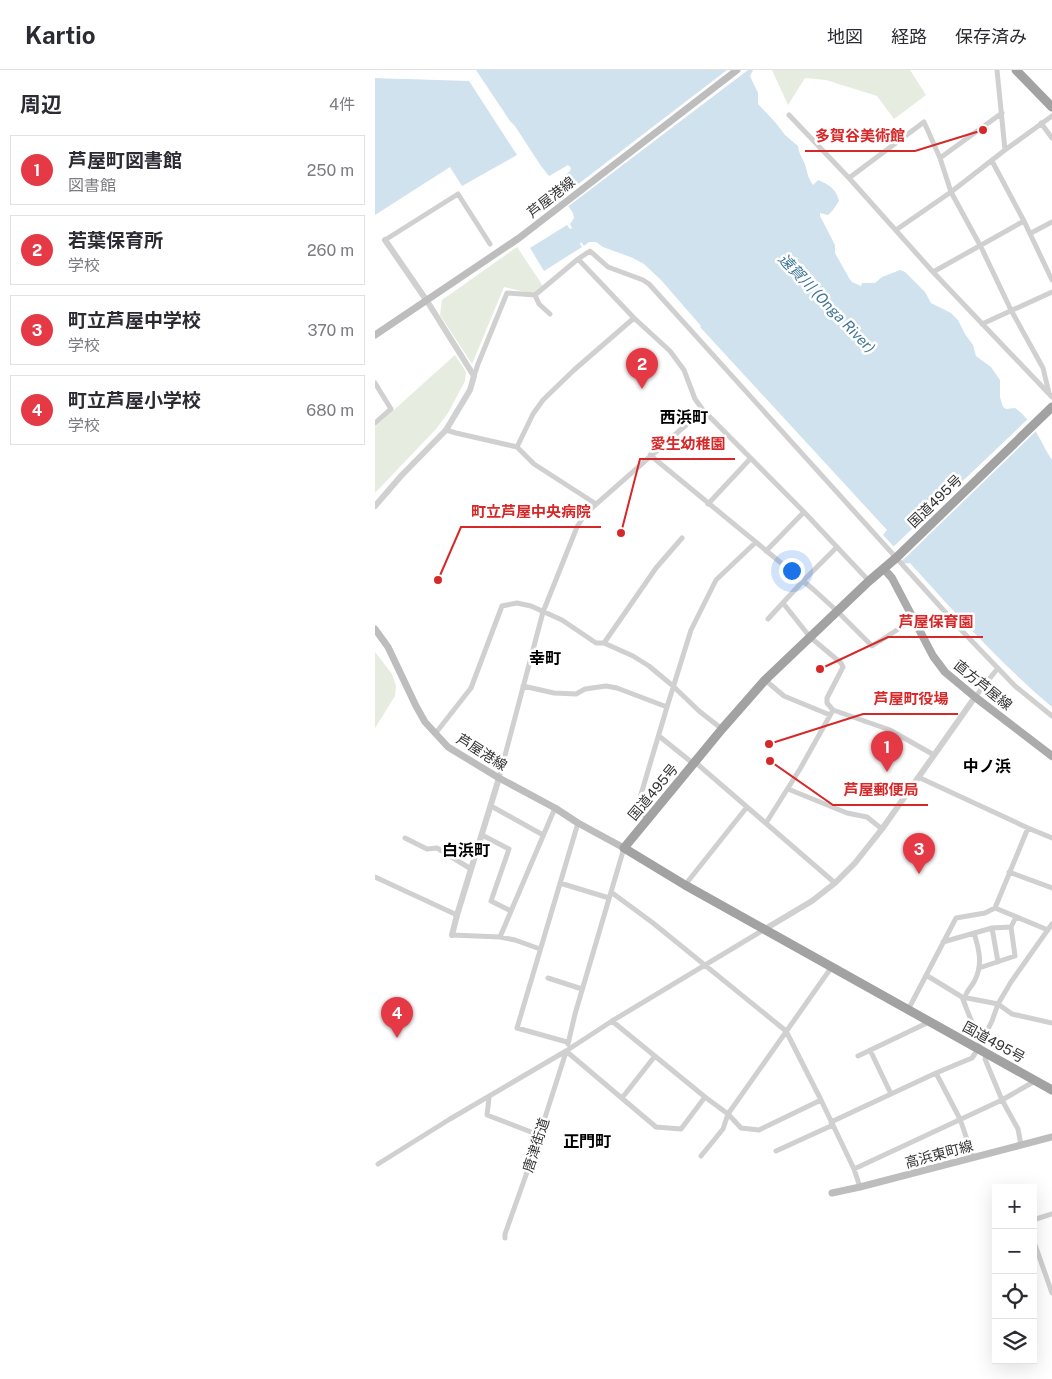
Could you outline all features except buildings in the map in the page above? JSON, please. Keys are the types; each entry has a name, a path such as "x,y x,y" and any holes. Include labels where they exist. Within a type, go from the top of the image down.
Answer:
{"highway":[{"path":"1015,70 1052,107"},
{"name":"国道495号","path":"1052,407 896,558 837,610 765,680 624,848 831,968 929,1022 979,1046 988,1055 1052,1090"}],"main road":[{"name":"芦屋港線","path":"375,335 519,238 737,70"},
{"name":"直方芦屋線","path":"883,569 891,578 933,656 945,672 1052,756"},
{"name":"芦屋港線","path":"375,630 388,647 425,722 448,747 499,778 555,808 577,823 624,848"},
{"name":"高浜東町線","path":"832,1193 1052,1137"}],"street":[{"path":"997,70 1005,150"},
{"path":"939,158 1002,113"},
{"path":"789,115 849,178 933,272 1050,395"},
{"path":"896,230 951,192 1052,116"},
{"path":"849,178 924,122 951,192 1043,368 1050,395"},
{"path":"1041,123 1052,138"},
{"path":"992,161 1025,221 1052,280"},
{"path":"474,376 427,301 385,240 458,194 490,244"},
{"path":"933,272 1025,221"},
{"path":"1031,233 1052,222"},
{"path":"375,506 446,430 470,390 477,364 507,292 535,295 590,251 608,267 649,284 998,668 1015,686 1052,716"},
{"path":"579,259 634,318 670,351 685,370 695,399 703,410 869,581"},
{"path":"982,324 1052,292"},
{"path":"535,295 539,304 551,314"},
{"path":"517,447 533,414 543,400 574,370 634,318"},
{"path":"375,383 391,409 375,423"},
{"path":"540,948 500,937 452,935 499,778 543,612 577,527 585,514 703,410"},
{"path":"446,430 517,447 534,464 596,504"},
{"path":"650,455 837,610 872,646 913,619"},
{"path":"708,504 750,459"},
{"path":"766,551 804,512"},
{"path":"604,643 656,568 683,538"},
{"path":"648,818 637,808 691,630 716,580 756,542"},
{"path":"768,619 837,547"},
{"path":"435,734 471,688 502,606 517,602 562,620 596,643 604,643 633,656 649,666 722,730"},
{"path":"783,602 810,637 841,663 843,667 827,698 827,703 832,712"},
{"path":"378,1164 812,901 835,883 855,864 882,829 975,697 998,668"},
{"path":"765,680 784,696 889,730 934,755"},
{"path":"523,686 553,693 577,694 585,689 606,686 617,688 667,707"},
{"path":"766,823 800,769 832,712"},
{"path":"659,736 690,761 695,762 835,883"},
{"path":"918,777 1052,838"},
{"path":"788,789 847,813 867,817 882,829"},
{"path":"491,806 543,835"},
{"path":"685,885 747,807"},
{"path":"500,937 555,808"},
{"path":"567,1042 517,1028 577,823"},
{"path":"908,1010 956,918 985,913 995,908 1028,828"},
{"path":"482,835 509,849 491,901 511,911"},
{"path":"405,838 427,849 437,848 471,869"},
{"path":"624,848 567,1042 568,1050 656,1127 681,1129 705,1097"},
{"path":"1009,872 1052,888"},
{"path":"375,876 457,915"},
{"path":"560,883 609,898"},
{"path":"611,892 786,1031 821,1100 861,1187"},
{"path":"995,908 1048,930"},
{"path":"979,968 1015,956 1011,927 1016,917"},
{"path":"776,1151 891,1094 972,1058 998,1004 1011,982 1052,924"},
{"path":"943,942 992,928 1011,927"},
{"path":"992,928 998,962"},
{"path":"974,933 980,953 979,968 964,998 979,1046"},
{"path":"701,1156 723,1129 728,1114 831,968"},
{"path":"926,975 964,998 998,1004 1013,1014 1052,1023"},
{"path":"548,978 582,989"},
{"path":"612,1021 728,1114 741,1128 759,1130 821,1100"},
{"path":"858,1056 929,1022"},
{"name":"唐津街道","path":"505,1238 568,1050"},
{"path":"871,1050 891,1094"},
{"path":"988,1055 985,1059 1001,1100 1018,1129 1021,1145"},
{"path":"622,1098 655,1056"},
{"path":"936,1073 960,1119 973,1157"},
{"path":"854,1169 1001,1100 1035,1081"},
{"path":"489,1098 487,1115 539,1135"},
{"path":"1037,1219 1052,1214"},
{"path":"1037,1250 1052,1293"}],"shaded area":[{"path":"772,70 910,70 926,95 894,119 877,96 826,80 805,78 788,105"},
{"path":"517,247 543,286 534,294 504,287 472,364 440,315 442,300"},
{"path":"455,355 466,372 465,381 448,413 436,429 375,493 375,427"},
{"path":"375,652 392,674 396,686 395,696 375,728"}],"water":[{"name":"遠賀川 (Onga River)","path":"476,70 753,70 750,76 758,93 758,104 785,135 798,146 813,185 818,180 829,186 836,193 839,201 833,210 828,215 820,213 820,216 835,245 835,253 852,282 861,286 862,283 875,283 882,277 900,270 905,272 925,292 931,303 951,313 958,320 973,345 976,356 991,367 1000,380 1000,397 1003,407 1006,409 1015,408 1026,418 1052,460 1052,707 996,655 910,563 900,564 897,550 883,535 887,530 700,327 661,280 644,264 603,247 596,242 589,242 584,246 581,242 582,247 544,271 530,248 567,225 570,229 572,228 570,224 574,218 573,213 554,185 571,168 568,165 549,176"},
{"path":"375,78 469,81 517,155 462,186 450,167 375,215"}],"pier":[{"path":"727,70 748,70 566,208 560,198"},
{"path":"375,75 471,78 520,154 518,155 470,80 375,78"},
{"path":"1029,418 1037,430 900,563 890,554 894,551 892,548"}],"place":[{"name":"多賀谷美術館","path":"983,130"},
{"name":"若葉保育所","path":"642,389"},
{"name":"愛生幼稚園","path":"621,533"},
{"name":"町立芦屋中央病院","path":"438,580"},
{"name":"芦屋保育園","path":"820,669"},
{"name":"芦屋町役場","path":"769,744"},
{"name":"芦屋郵便局","path":"770,761"},
{"name":"芦屋町図書館","path":"887,772"},
{"name":"町立芦屋中学校","path":"919,874"},
{"name":"町立芦屋小学校","path":"397,1038"}],"district":[{"name":"西浜町","path":"684,417"},
{"name":"幸町","path":"545,658"},
{"name":"中ノ浜","path":"987,766"},
{"name":"白浜町","path":"466,850"},
{"name":"正門町","path":"587,1141"}]}
